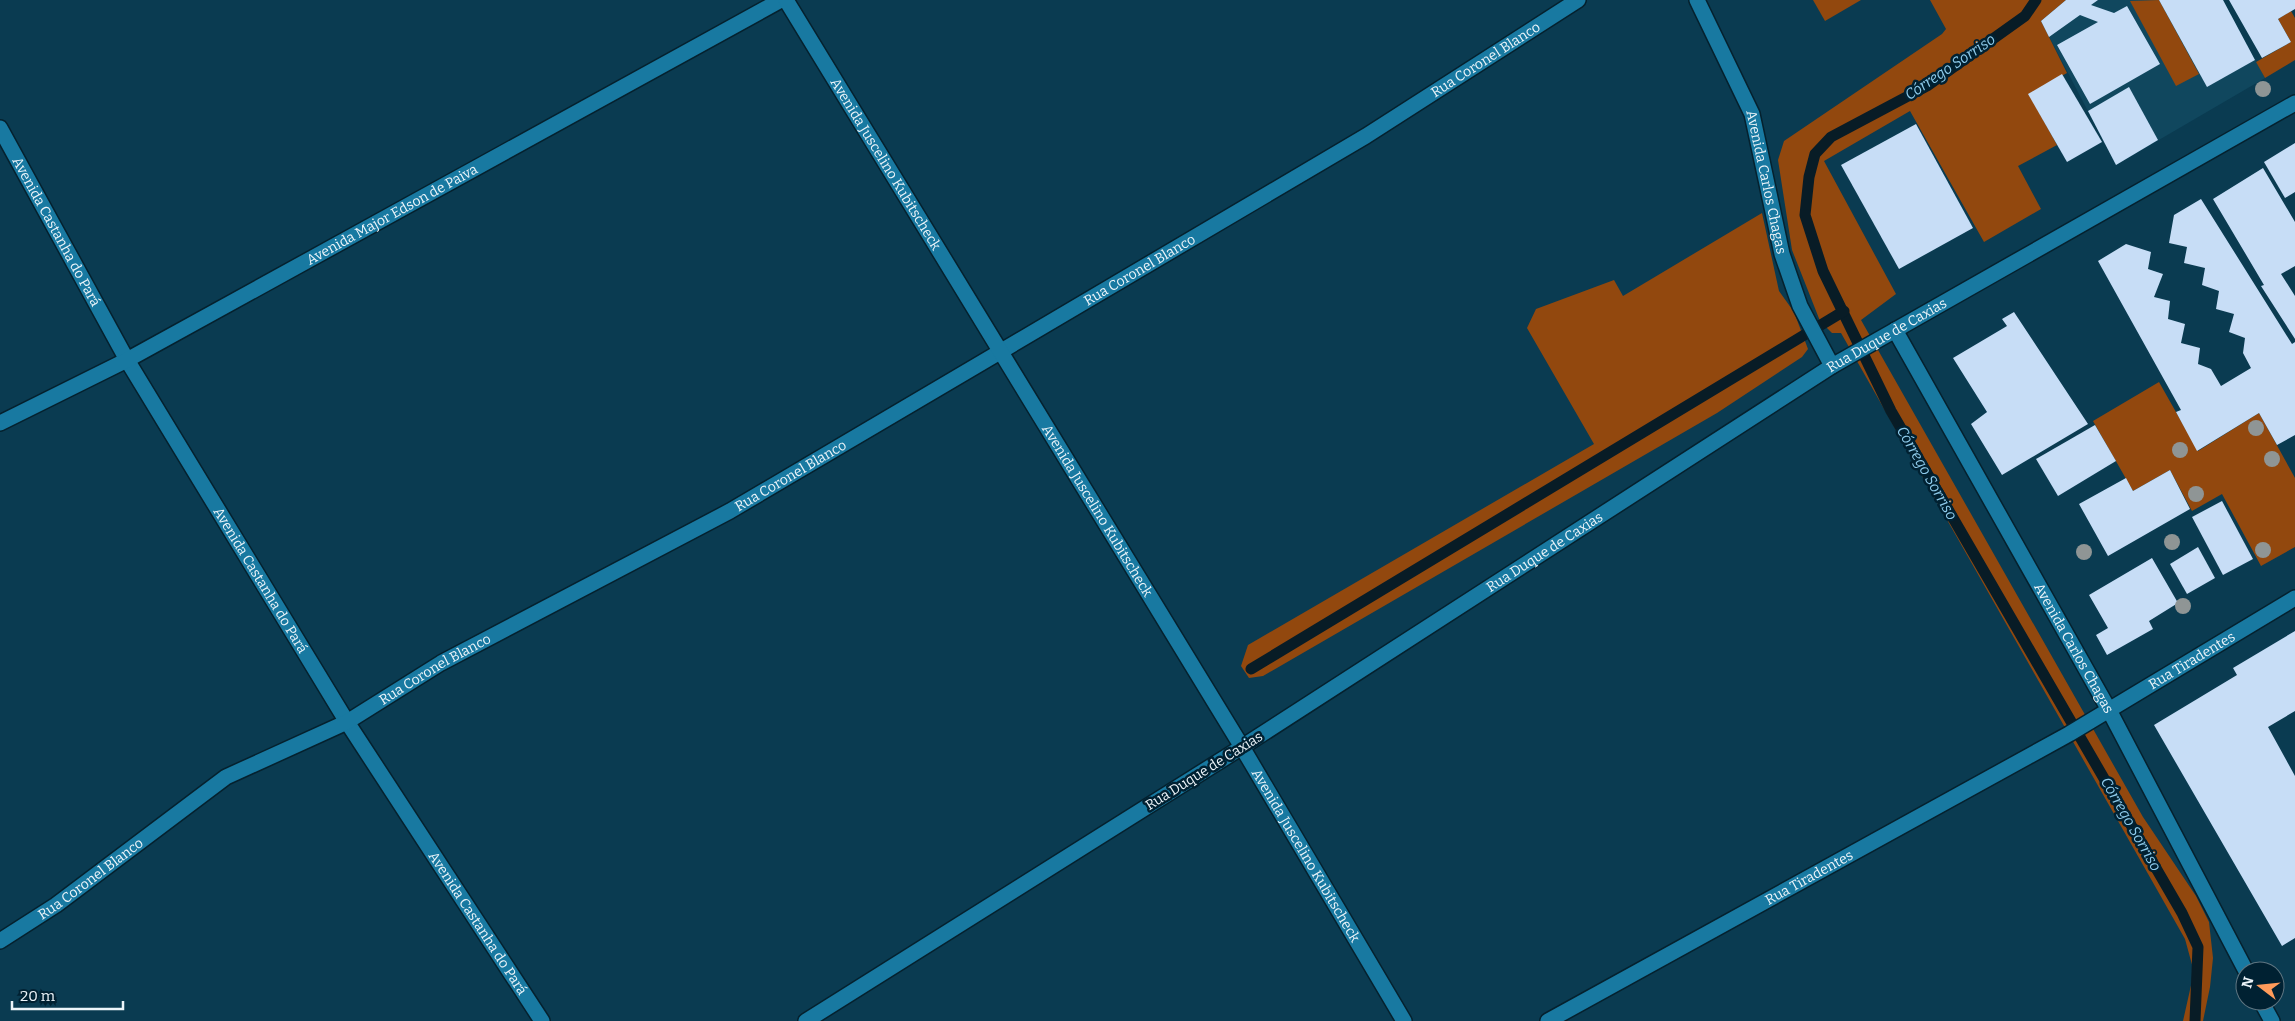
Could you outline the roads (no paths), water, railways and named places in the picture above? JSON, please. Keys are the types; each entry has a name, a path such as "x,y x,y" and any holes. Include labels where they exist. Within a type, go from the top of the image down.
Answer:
{"street":[{"name":"Avenida Major Edson de Paiva","path":"0,423 127,360 781,0"},
{"name":"Avenida Juscelino Kubitscheck","path":"786,0 1242,747 1404,1021"},
{"name":"Rua Coronel Blanco","path":"0,941 56,905 226,777 347,722 441,663 730,512 1366,136 1578,0"},
{"name":"Avenida Carlos Chagas","path":"1697,0 1752,114 1782,254 1800,306 1832,366"},
{"name":"Rua Duque de Caxias","path":"806,1021 1242,747 1832,366 1874,344 1895,330 2295,103"},
{"name":"Avenida Castanha do Pará","path":"0,128 127,360 347,722 542,1021"},
{"name":"Avenida Carlos Chagas","path":"1895,330 2109,710 2241,961"},
{"name":"Rua Tiradentes","path":"1548,1021 2069,734 2295,598"}],"waterway":[{"name":"Córrego Sorriso","path":"2036,0 2025,16 1927,86 1831,137 1815,154 1809,177 1805,215 1823,271 1891,411 2182,913 2198,947 2195,1021"},
{"path":"1251,669 1844,311"}]}
